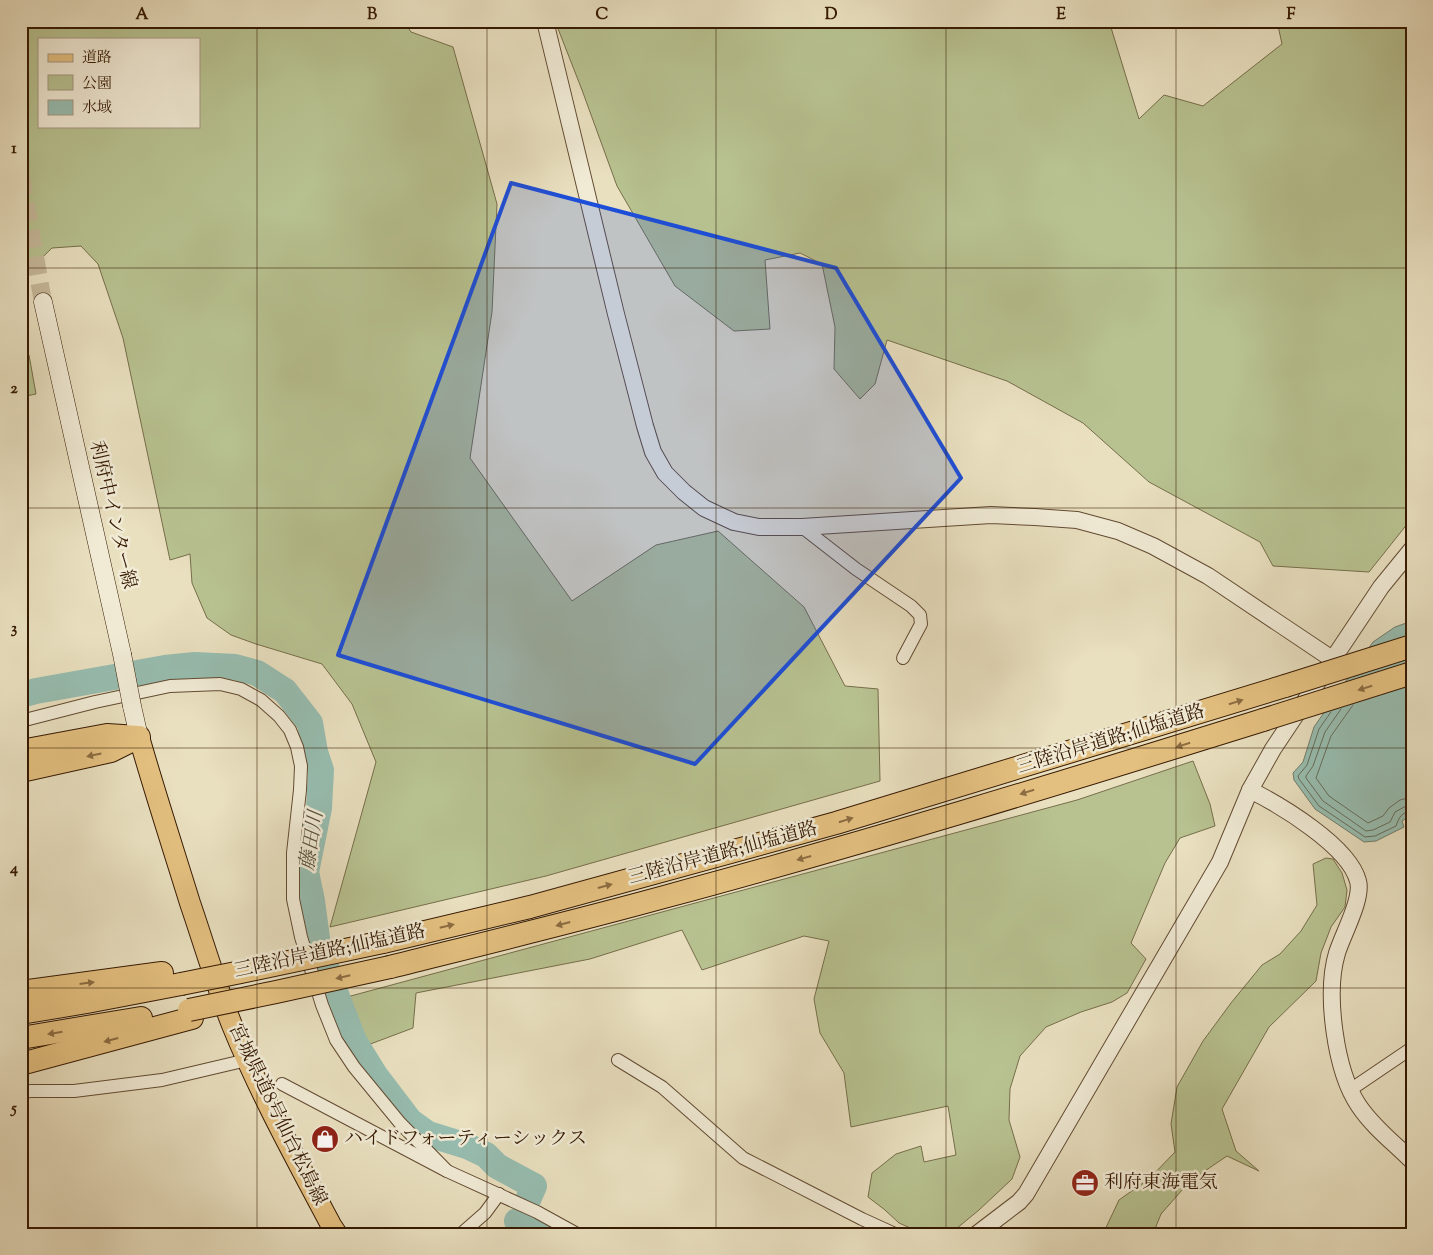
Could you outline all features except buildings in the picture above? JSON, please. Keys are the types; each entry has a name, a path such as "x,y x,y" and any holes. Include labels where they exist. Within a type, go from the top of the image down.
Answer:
{"highway":[{"name":"三陸沿岸道路;仙塩道路","path":"21,1012 87,1002 179,978 241,972 374,944 530,906 836,823 1412,646"},
{"name":"三陸沿岸道路;仙塩道路","path":"191,1014 276,992 390,967 538,931 844,847 1104,769 1412,673"},
{"path":"21,751 107,735 139,737"},
{"path":"21,771 111,751 139,737"},
{"path":"21,992 179,978"},
{"path":"21,1038 191,1014"},
{"path":"21,1064 191,1014"}],"main road":[{"name":"利府中インター線","path":"43,302 139,737"},
{"name":"宮城県道8号仙台松島線","path":"139,737 208,959 231,1023 279,1129 338,1234"}],"street":[{"path":"545,21 645,426 653,452 665,473 684,492 704,508 734,522 758,527 802,527 992,515 1035,516 1077,520 1118,531 1153,546 1208,576 1332,659"},
{"path":"802,527 856,569 911,606 920,615 921,624 903,658"},
{"path":"977,1234 1015,1205 1026,1194 1220,862 1250,790 1274,749 1381,587 1409,558"},
{"path":"21,721 95,702 170,686 220,684 241,689 261,700 279,716 290,730 297,747 301,766 293,853 293,899 301,937 322,1005 336,1040 354,1067 400,1123 447,1171"},
{"path":"1250,790 1273,802 1303,822 1338,850 1354,871 1359,890 1333,967 1331,985 1331,1002 1336,1040 1342,1068 1350,1090 1359,1106 1372,1123 1412,1160"},
{"path":"1350,1090 1412,1048"},
{"path":"21,1092 74,1091 162,1080 247,1060"},
{"path":"618,1060 662,1087 742,1158 895,1234"},
{"path":"282,1084 447,1171 537,1212 577,1234"},
{"path":"461,1234 485,1213 499,1194"}],"highlighted area":[{"path":"511,183 836,268 961,478 695,764 338,655"}],"green space":[{"path":"21,21 404,21 411,32 453,47 497,204 492,312 470,458 572,601 656,545 718,531 804,607 845,686 878,689 880,781 546,876 330,927 376,762 352,704 322,664 231,635 207,618 192,583 190,554 170,560 123,338 98,264 81,246 52,248 21,278"},
{"path":"555,21 1109,21 1139,119 1164,95 1203,106 1282,44 1277,21 1412,21 1412,518 1369,572 1273,566 1260,542 1149,482 1083,423 1007,381 887,340 875,384 860,399 834,369 835,327 822,264 800,253 765,260 770,329 734,331 675,286 617,186"},
{"path":"21,353 29,355 36,394 21,397"},
{"path":"1193,761 1210,804 1215,826 1180,838 1165,863 1131,943 1146,959 1127,993 1112,1002 1081,1012 1046,1027 1020,1056 1010,1089 1009,1120 1020,1157 1012,1179 956,1229 941,1232 917,1231 899,1223 868,1197 872,1173 896,1154 921,1146 924,1162 956,1155 948,1106 851,1127 844,1073 820,1033 814,999 829,941 804,936 702,970 682,930 590,959 416,993 413,1028 365,1046 347,997 1077,800"},
{"path":"1326,858 1333,859 1342,873 1347,890 1345,907 1331,927 1321,953 1316,981 1269,1027 1222,1109 1236,1151 1259,1171 1227,1156 1190,1181 1161,1214 1153,1234 1103,1234 1119,1200 1150,1178 1175,1152 1171,1124 1177,1087 1203,1041 1231,1003 1262,965 1280,954 1301,931 1317,905 1313,864"}],"water":[{"path":"1412,621 1412,815 1402,821 1404,827 1376,841 1364,842 1315,809 1294,780 1293,773 1303,762 1314,727 1373,642 1395,627"}],"waterway":[{"name":"藤田川","path":"21,695 165,668 195,665 235,667 257,673 285,691 310,723 315,752 321,770 319,808 306,872 318,945 354,1041 375,1075 410,1121 428,1134 467,1146 486,1155 497,1166 534,1186 528,1200"},
{"name":"藤田川","path":"517,1221 539,1234"}],"tunnel":[{"path":"21,177 43,302"}],"place":[{"name":"ハイドフォーティーシックス","path":"325,1139"},
{"name":"利府東海電気","path":"1085,1183"}]}
